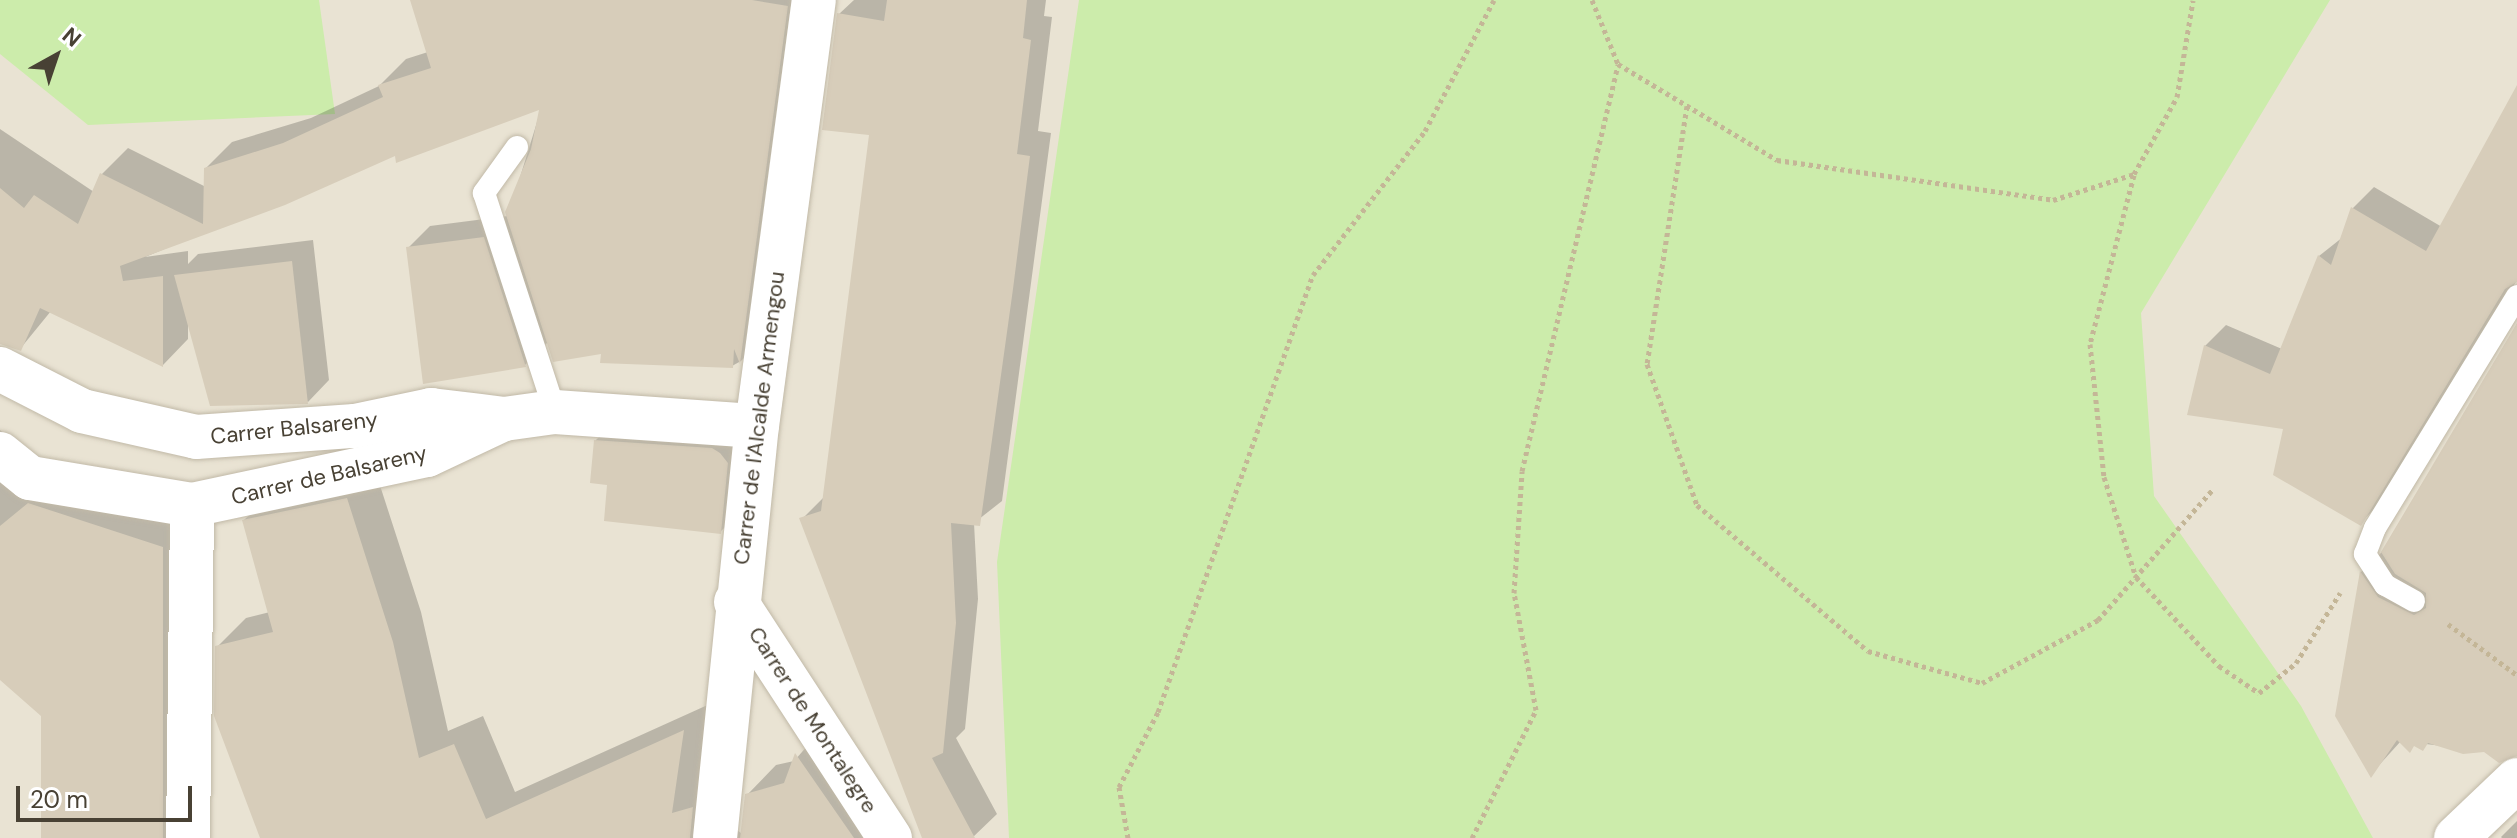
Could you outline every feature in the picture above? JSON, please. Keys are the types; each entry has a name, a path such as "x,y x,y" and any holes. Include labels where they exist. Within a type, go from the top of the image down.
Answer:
{"street":[{"name":"Carrer de l'Alcalde Armengou","path":"715,838 736,602 814,0"},
{"name":"Carrer Balsareny","path":"0,369 82,411 196,437 355,426 431,410 504,419"},
{"name":"Carrer de Balsareny","path":"10,478 192,505 427,455 504,419 555,412 757,426"},
{"path":"188,838 192,505"},
{"name":"Carrer de Montalegre","path":"736,602 890,838"},
{"path":"2456,838 2517,780"}],"lane":[{"path":"517,147 484,193 555,412"},
{"path":"2414,601 2385,585 2365,554 2375,528 2517,296"}],"path":[{"path":"1128,838 1119,787 1158,712 1313,275 1425,131 1494,0"},
{"path":"1472,838 1536,710 1514,593 1522,471 1618,64 1592,0"},
{"path":"2193,0 2177,97 2134,174 2090,344 2104,477 2136,577 2219,666 2259,693 2296,663 2365,554"},
{"path":"1618,64 1777,160 2053,200 2134,174"},
{"path":"1687,106 1647,364 1697,505 1868,651 1982,683 2098,620 2213,489"},
{"path":"2436,615 2517,675"}],"shaded area":[{"path":"0,0 2517,0 2517,838 0,838"}],"green space":[{"path":"0,0 319,0 335,114 88,125 0,54"},
{"path":"1079,0 2330,0 2141,313 2154,496 2301,706 2373,838 1009,838 997,562"}],"building":[{"path":"410,0 752,0 788,6 740,364 734,349 733,368 600,363 601,354 553,362 505,212 531,149 539,110 396,163 395,156 285,205 120,266 123,281 163,276 163,367 40,308 21,351 0,344 0,188 24,208 34,195 78,224 100,173 203,224 204,168 283,143 383,97 378,85 431,68"},
{"path":"887,0 1027,0 1023,38 1031,40 1017,154 1030,156 980,526 951,523 956,623 943,753 932,758 975,838 922,838 799,518 821,511 869,135 822,130 837,13 884,21"},
{"path":"2517,85 2517,282 2505,289 2361,526 2273,475 2283,429 2187,415 2204,345 2270,374 2318,255 2331,265 2351,207 2426,251"},
{"path":"484,237 526,367 423,384 406,247"},
{"path":"292,261 308,404 210,406 174,275"},
{"path":"2517,323 2517,756 2499,763 2484,752 2463,754 2428,743 2423,751 2414,746 2410,753 2397,740 2371,778 2335,716 2360,571 2378,597 2414,615 2426,608 2426,593 2395,574 2381,552"},
{"path":"594,440 712,448 720,453 728,463 721,534 604,521 607,485 590,483"},
{"path":"347,498 393,642 419,758 454,744 486,819 684,730 672,813 693,807 690,838 260,838 214,716 215,646 273,632 242,520"},
{"path":"28,503 163,547 163,838 41,838 41,716 0,680 0,526"},
{"path":"795,753 854,838 740,838 745,794 784,783"}]}
